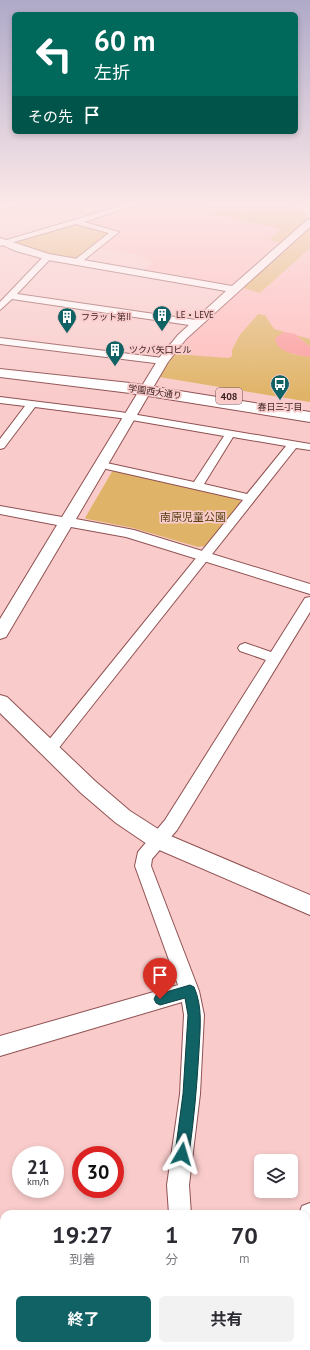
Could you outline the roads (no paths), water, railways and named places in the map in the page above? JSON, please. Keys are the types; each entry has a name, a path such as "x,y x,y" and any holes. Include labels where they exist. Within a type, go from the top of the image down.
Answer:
{"highway":[{"name":"学園西大通り","path":"0,366 310,410"},
{"name":"学園西大通り","path":"0,373 146,387 310,417"}],"street":[{"path":"0,307 37,268"},
{"path":"111,268 234,289"},
{"path":"0,633 102,465 162,361 196,323 258,268"},
{"path":"10,296 196,323"},
{"path":"0,340 162,361"},
{"path":"0,400 129,416 310,447"},
{"path":"0,446 33,403"},
{"path":"197,486 231,433"},
{"path":"49,750 293,444"},
{"path":"102,465 250,498"},
{"path":"0,510 129,533 310,588"},
{"path":"180,1210 178,1185 190,1094 194,1015 190,991 143,866 144,857 171,825 310,601"},
{"path":"245,648 275,658"},
{"path":"0,702 88,787 123,817 158,840 310,905"},
{"path":"0,1046 190,991"}],"place":[{"name":"LE・LEVE","path":"162,332"},
{"name":"フラット第II","path":"67,334"},
{"name":"ツクバ矢口ビル","path":"115,367"},
{"name":"春日三丁目","path":"280,401"}],"park label":[{"name":"南原児童公園","path":"193,517"}]}
